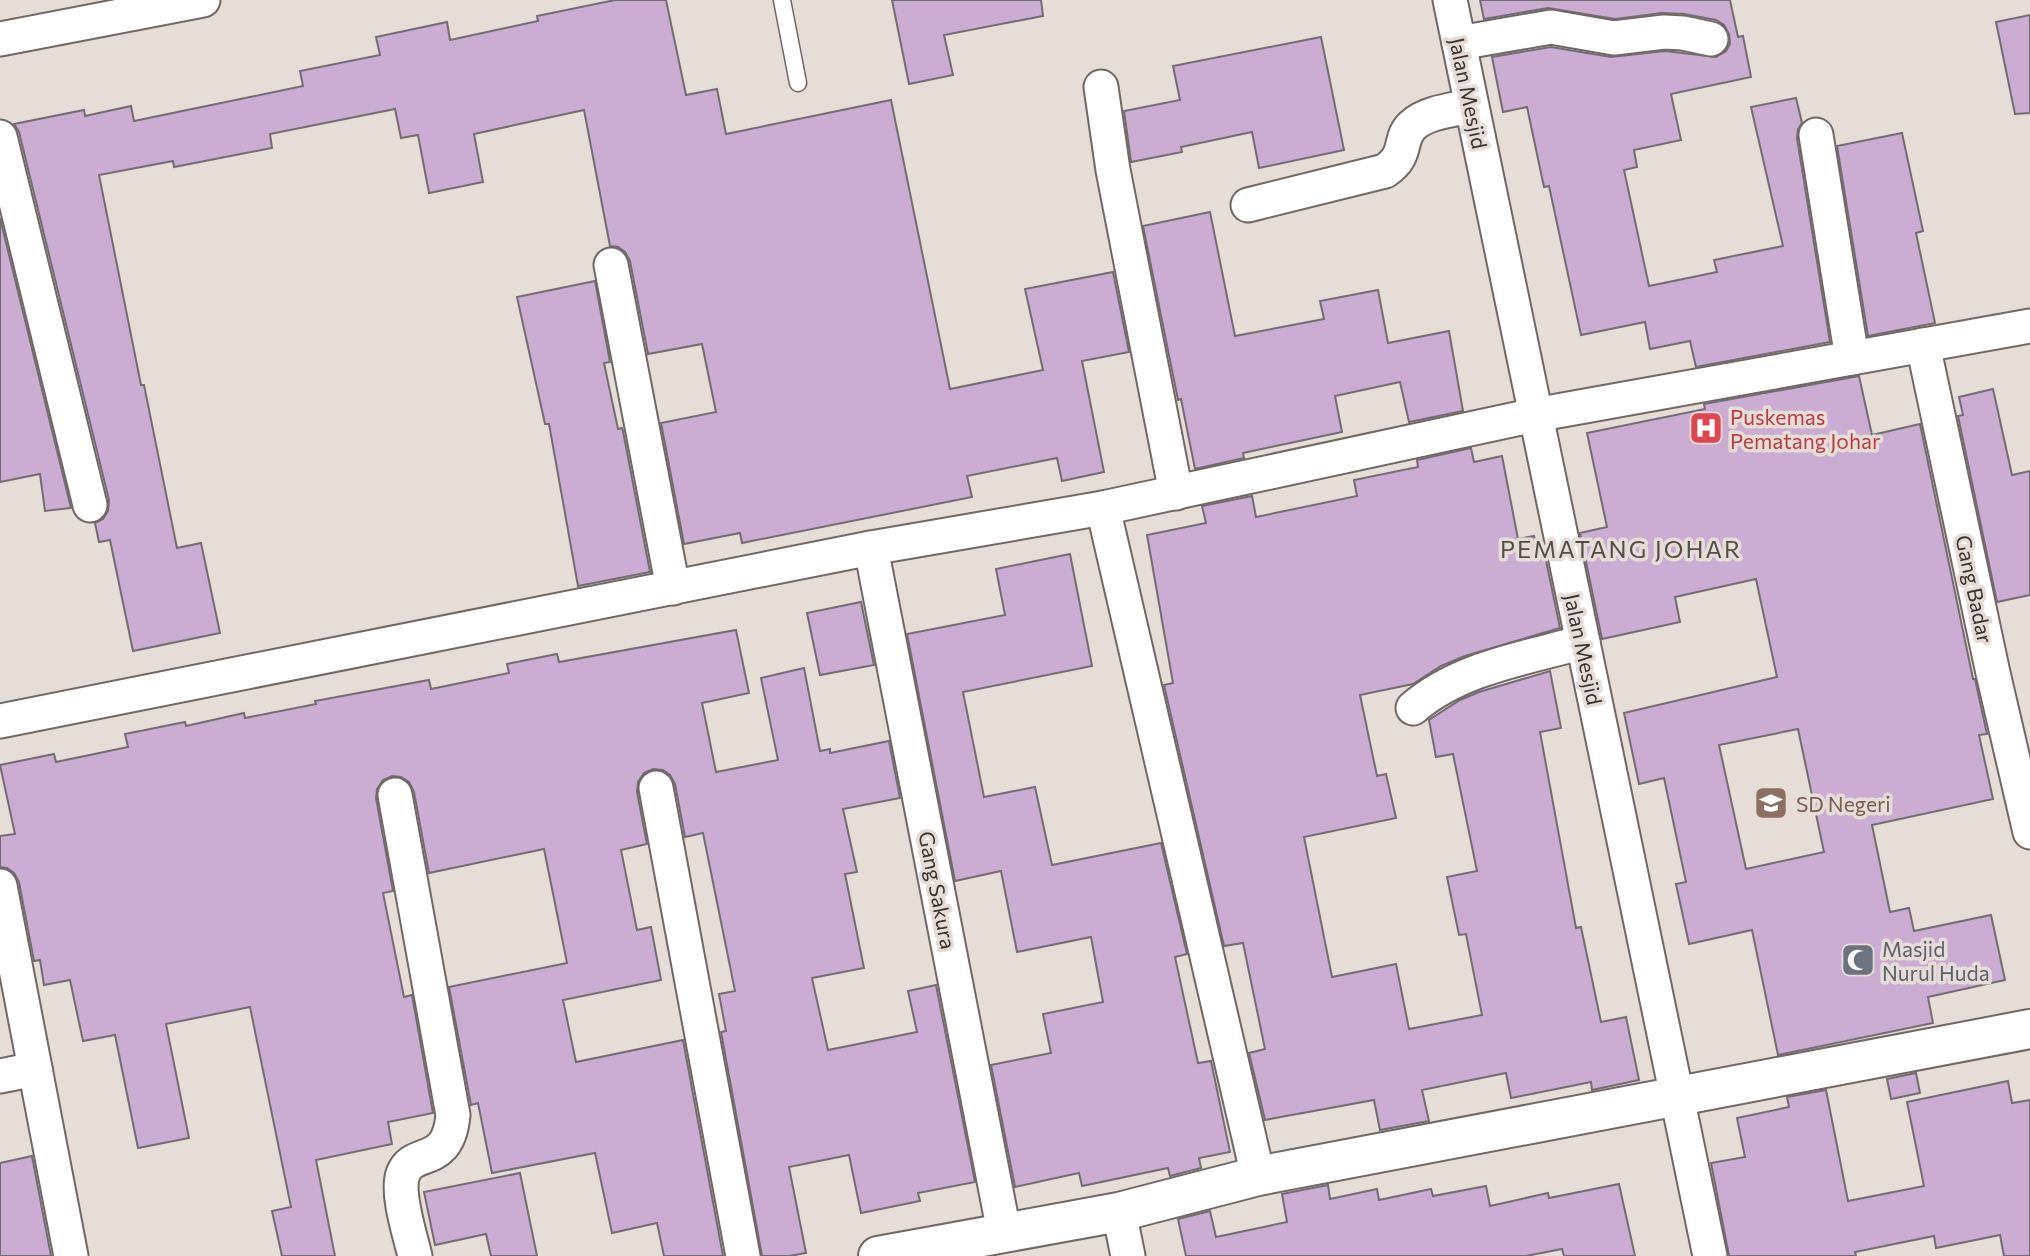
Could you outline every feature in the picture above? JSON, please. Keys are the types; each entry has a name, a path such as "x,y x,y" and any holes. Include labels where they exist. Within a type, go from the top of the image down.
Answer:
{"street":[{"path":"0,39 203,0"},
{"name":"Jalan Mesjid","path":"1450,0 1710,1256"},
{"path":"1459,43 1551,27 1614,38 1664,32 1711,39"},
{"path":"1101,87 1113,170 1176,493"},
{"path":"1248,205 1385,171 1402,155 1405,138 1412,125 1428,116 1472,106"},
{"path":"1816,135 1852,358"},
{"path":"0,137 90,505"},
{"path":"611,265 673,588"},
{"path":"0,721 871,548 1103,508 1535,415 2030,326"},
{"name":"Gang Badar","path":"1923,345 2030,832"},
{"path":"1103,508 1258,1176"},
{"name":"Gang Sakura","path":"871,548 1004,1232"},
{"path":"1413,708 1464,677 1583,642"},
{"path":"656,788 743,1256"},
{"path":"395,795 453,1115 451,1133 445,1144 438,1152 416,1162 403,1174 401,1193 415,1256"},
{"path":"0,886 71,1256"},
{"path":"878,1256 1119,1212 1258,1176 2030,1029"},
{"path":"0,1076 35,1069"},
{"path":"1119,1212 1128,1256"}],"lane":[{"path":"782,0 798,83"}],"building":[{"path":"615,0 666,0 686,95 717,89 726,134 891,100 950,389 1043,370 1025,289 1113,272 1129,352 1082,361 1104,472 1062,481 1057,458 967,476 972,497 742,543 740,533 684,544 661,423 716,412 702,344 648,354 630,261 625,252 610,246 584,110 474,134 483,182 429,193 418,135 401,138 395,109 270,134 272,148 174,167 173,161 99,175 177,548 201,543 220,633 133,651 110,540 99,542 95,523 103,519 108,511 109,500 19,132 14,124 84,110 85,116 131,106 134,121 303,86 300,71 380,55 376,37 447,22 450,40 538,21 537,16"},
{"path":"892,0 1041,0 1043,16 944,35 953,75 909,84"},
{"path":"1480,0 1730,0 1738,37 1743,36 1751,77 1671,94 1681,140 1634,150 1637,167 1624,170 1649,286 1717,272 1714,260 1783,246 1751,107 1796,98 1802,123 1797,138 1830,342 1696,367 1690,341 1650,349 1645,322 1581,335 1549,186 1544,187 1527,107 1503,112 1492,57 1551,47 1611,57 1665,51 1716,57 1726,51 1730,44 1729,34 1724,25 1716,20 1684,14 1662,13 1615,19 1548,8 1484,19"},
{"path":"2030,15 2030,113 2015,114 1996,22"},
{"path":"1321,37 1344,150 1259,168 1252,132 1181,147 1182,152 1131,162 1124,111 1180,100 1173,66"},
{"path":"1902,133 1923,231 1916,233 1935,323 1868,336 1837,146"},
{"path":"1210,212 1235,336 1324,319 1320,301 1378,290 1388,343 1449,331 1463,411 1409,422 1400,382 1335,396 1342,432 1243,453 1244,458 1195,469 1181,399 1178,400 1143,226"},
{"path":"0,218 71,508 45,511 40,474 0,482"},
{"path":"595,281 610,362 604,363 618,429 622,428 623,431 650,572 578,586 549,424 545,424 517,297"},
{"path":"1859,376 1872,435 1920,424 1987,734 1979,735 1993,799 1872,825 1890,912 1909,908 1914,931 1991,915 2005,980 1928,997 1933,1023 1778,1055 1752,930 1689,944 1676,884 1686,882 1664,778 1639,784 1624,713 1777,677 1756,579 1675,597 1680,622 1602,639 1580,533 1607,527 1587,433 1705,409 1704,404","holes":["1798,729 1824,852 1746,869 1719,745"]},
{"path":"1993,389 2012,475 2030,471 2030,595 1997,602 1958,416 1963,415 1959,397"},
{"path":"1471,448 1474,462 1502,456 1518,539 1534,536 1536,542 1542,541 1560,628 1465,656 1441,666 1413,684 1360,695 1377,776 1386,774 1396,818 1304,837 1332,977 1396,964 1409,1029 1482,1015 1466,934 1459,935 1447,877 1477,871 1453,754 1436,757 1429,720 1460,700 1479,692 1550,671 1561,728 1540,732 1576,928 1581,927 1601,1022 1626,1017 1639,1080 1592,1090 1591,1082 1511,1098 1506,1073 1422,1090 1429,1121 1380,1130 1374,1100 1265,1120 1249,1053 1265,1049 1243,943 1224,946 1164,685 1173,683 1147,535 1206,523 1202,506 1252,496 1256,517 1357,496 1354,480 1418,467 1417,460"},
{"path":"1070,554 1092,666 963,692 984,797 1035,787 1052,865 1161,843 1187,954 1175,957 1198,1063 1211,1061 1230,1152 1199,1158 1201,1168 1170,1176 1168,1168 1082,1186 1079,1173 1015,1187 991,1065 1051,1053 1043,1014 1103,1002 1091,937 1017,952 1001,871 955,881 907,634 1005,615 996,569"},
{"path":"861,602 874,665 820,675 807,613"},
{"path":"736,630 749,693 702,703 716,772 778,760 761,678 804,668 820,751 830,749 830,753 889,741 900,798 843,809 857,872 845,874 864,968 812,978 828,1050 917,1032 908,991 936,985 975,1182 918,1193 920,1201 861,1213 849,1155 789,1167 806,1253 762,1256 721,1032 726,1031 719,994 735,991 703,833 685,837 675,784 663,770 653,769 644,773 638,782 637,792 647,844 621,850 637,930 651,927 661,980 563,1000 576,1062 683,1040 723,1256 664,1256 657,1223 612,1233 595,1153 492,1173 478,1103 471,1105 449,987 567,963 544,849 429,873 414,792 409,782 401,777 392,776 383,780 377,789 376,798 393,891 383,893 404,997 412,995 433,1113 388,1122 392,1144 316,1160 335,1256 282,1256 272,1211 291,1207 250,1007 166,1024 189,1138 138,1148 115,1035 83,1041 70,980 44,985 40,960 34,961 19,882 14,873 0,867 0,836 15,834 0,765 54,754 56,762 128,747 125,734 185,722 186,726 244,713 245,718 316,704 315,701 429,680 431,689 509,673 507,664 557,654 559,662"},
{"path":"1916,1073 1920,1093 1891,1099 1887,1079"},
{"path":"2008,1081 2012,1103 2030,1100 2030,1256 2004,1256 2000,1235 1936,1248 1934,1236 1855,1252 1856,1256 1729,1256 1711,1163 1745,1157 1737,1118 1789,1107 1787,1097 1826,1090 1848,1201 1924,1186 1907,1102"},
{"path":"32,1156 51,1256 0,1256 0,1163"},
{"path":"520,1173 537,1256 491,1256 486,1234 435,1245 424,1192"},
{"path":"1619,1184 1635,1256 1564,1256 1562,1249 1526,1256 1186,1256 1178,1219 1210,1211 1216,1237 1287,1222 1282,1194 1328,1185 1330,1199 1377,1189 1379,1200 1431,1189 1433,1196 1486,1186 1490,1206 1548,1193 1549,1198"}],"place":[{"name":"Puskemas Pematang Johar","path":"1706,428"},
{"name":"SD Negeri","path":"1771,803"},
{"name":"Masjid Nurul Huda","path":"1858,960"}],"district":[{"name":"PEMATANG JOHAR","path":"1621,548"}]}
